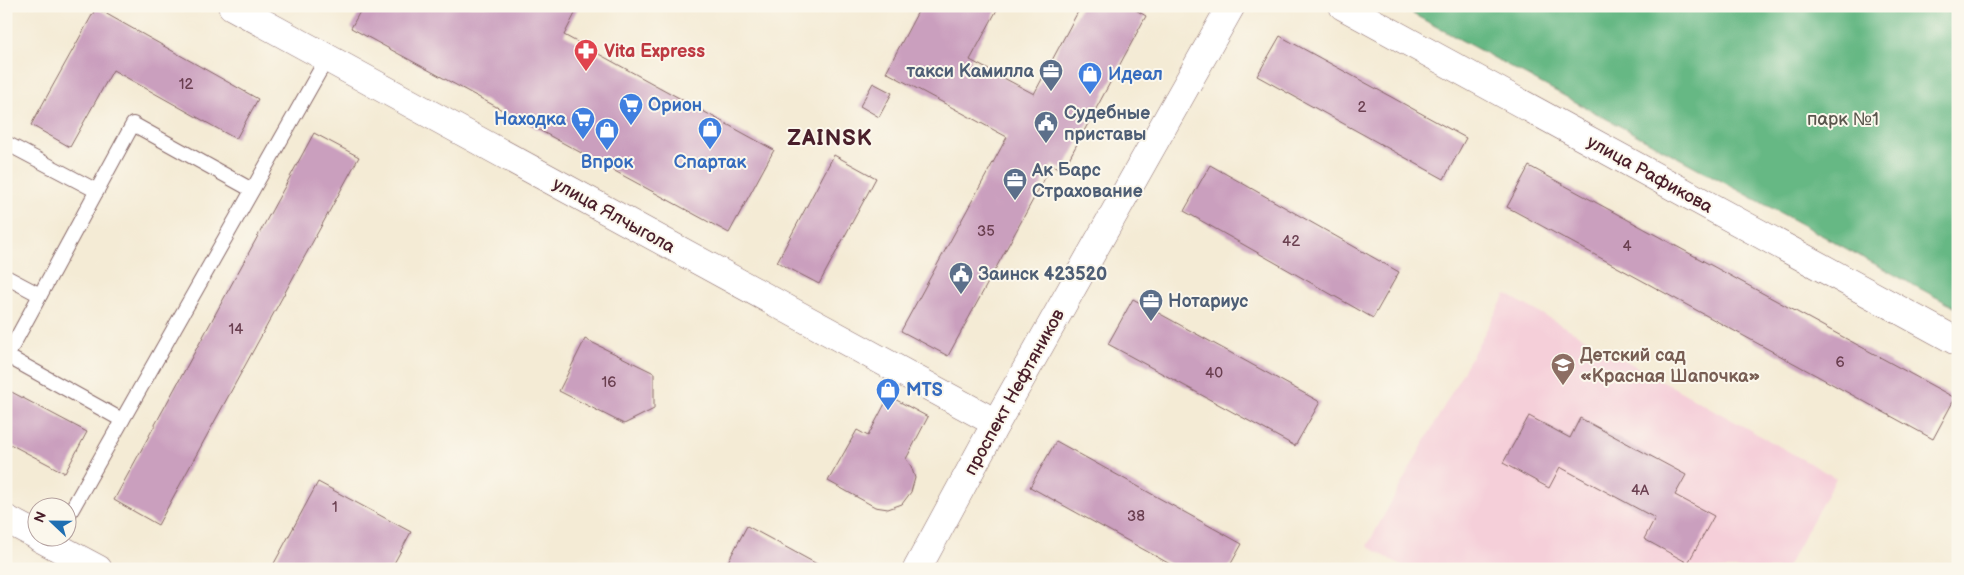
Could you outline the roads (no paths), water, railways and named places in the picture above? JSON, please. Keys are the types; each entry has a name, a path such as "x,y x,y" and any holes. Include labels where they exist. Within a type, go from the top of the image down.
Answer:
{"street":[{"name":"улица Ялчыгола","path":"232,6 996,423"},
{"name":"проспект Нефтяников","path":"917,569 996,423 1231,6"},
{"name":"улица Рафикова","path":"1343,6 1958,342"},
{"path":"6,519 28,530"},
{"path":"62,548 98,569"}],"lane":[{"path":"78,498 327,58"},
{"path":"122,420 7,356 133,124 252,190"},
{"path":"6,143 97,191"},
{"path":"6,277 40,295"}],"place":[{"name":"Vita Express","path":"586,72"},
{"name":"такси Камилла","path":"1051,92"},
{"name":"Идеал","path":"1090,95"},
{"name":"Орион","path":"631,126"},
{"name":"Находка","path":"583,140"},
{"name":"Судебные приставы","path":"1046,144"},
{"name":"Спартак","path":"710,150"},
{"name":"Впрок","path":"607,151"},
{"name":"Ак Барс Страхование","path":"1015,201"},
{"name":"Заинск 423520","path":"961,295"},
{"name":"Нотариус","path":"1151,322"},
{"name":"Детский сад «Красная Шапочка»","path":"1563,386"},
{"name":"MTS","path":"888,411"}],"district":[{"name":"ZAINSK","path":"830,137"}],"park label":[{"name":"парк №1","path":"1843,119"}]}
